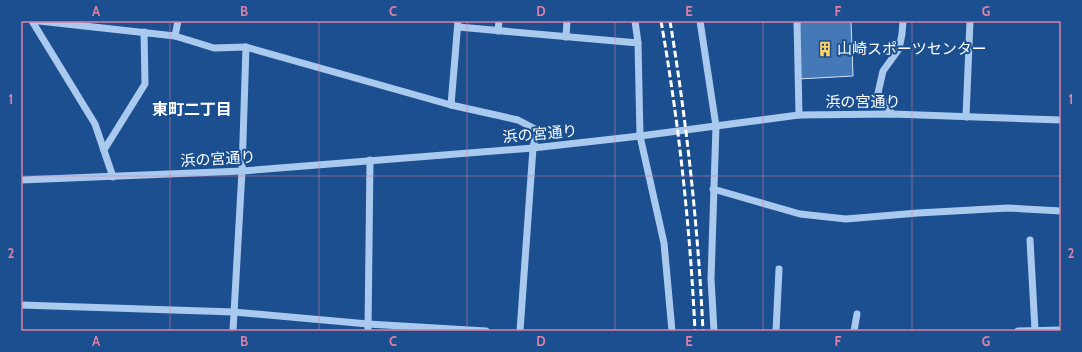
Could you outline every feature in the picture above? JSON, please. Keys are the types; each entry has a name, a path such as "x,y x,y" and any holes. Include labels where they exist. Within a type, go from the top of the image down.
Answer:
{"street":[{"path":"32,21 95,124 113,177"},
{"path":"39,21 175,36 214,48 246,47 451,105 518,120 537,130 532,148 520,331"},
{"path":"175,36 178,21"},
{"path":"498,31 499,21"},
{"path":"566,37 567,21"},
{"path":"635,21 638,43 640,136 664,244 672,331"},
{"path":"700,21 716,126 711,279 714,331"},
{"path":"797,21 799,115"},
{"path":"892,114 878,93 883,70 899,49 903,21"},
{"path":"966,117 970,21"},
{"path":"451,105 458,24 498,31 638,43"},
{"path":"104,150 145,84 144,32"},
{"path":"233,331 242,171 246,47"},
{"name":"浜の宮通り","path":"21,180 242,171 532,148 640,136 799,115 892,114 1061,120"},
{"path":"368,327 370,160"},
{"path":"713,189 800,214 846,219 1008,208 1061,210"},
{"path":"1030,240 1035,330"},
{"path":"776,331 779,269"},
{"path":"21,305 234,312 368,327 486,331"},
{"path":"854,331 857,314"},
{"path":"1018,331 1061,330"}],"building":[{"name":"山崎スポーツセンター","path":"798,21 851,21 853,76 798,79"}],"railway":[{"path":"661,21 683,175 695,331"},
{"path":"670,21 682,98 691,176 703,331"}],"place":[{"name":"山崎スポーツセンター","path":"825,49"}],"district":[{"name":"東町二丁目","path":"192,109"}]}
